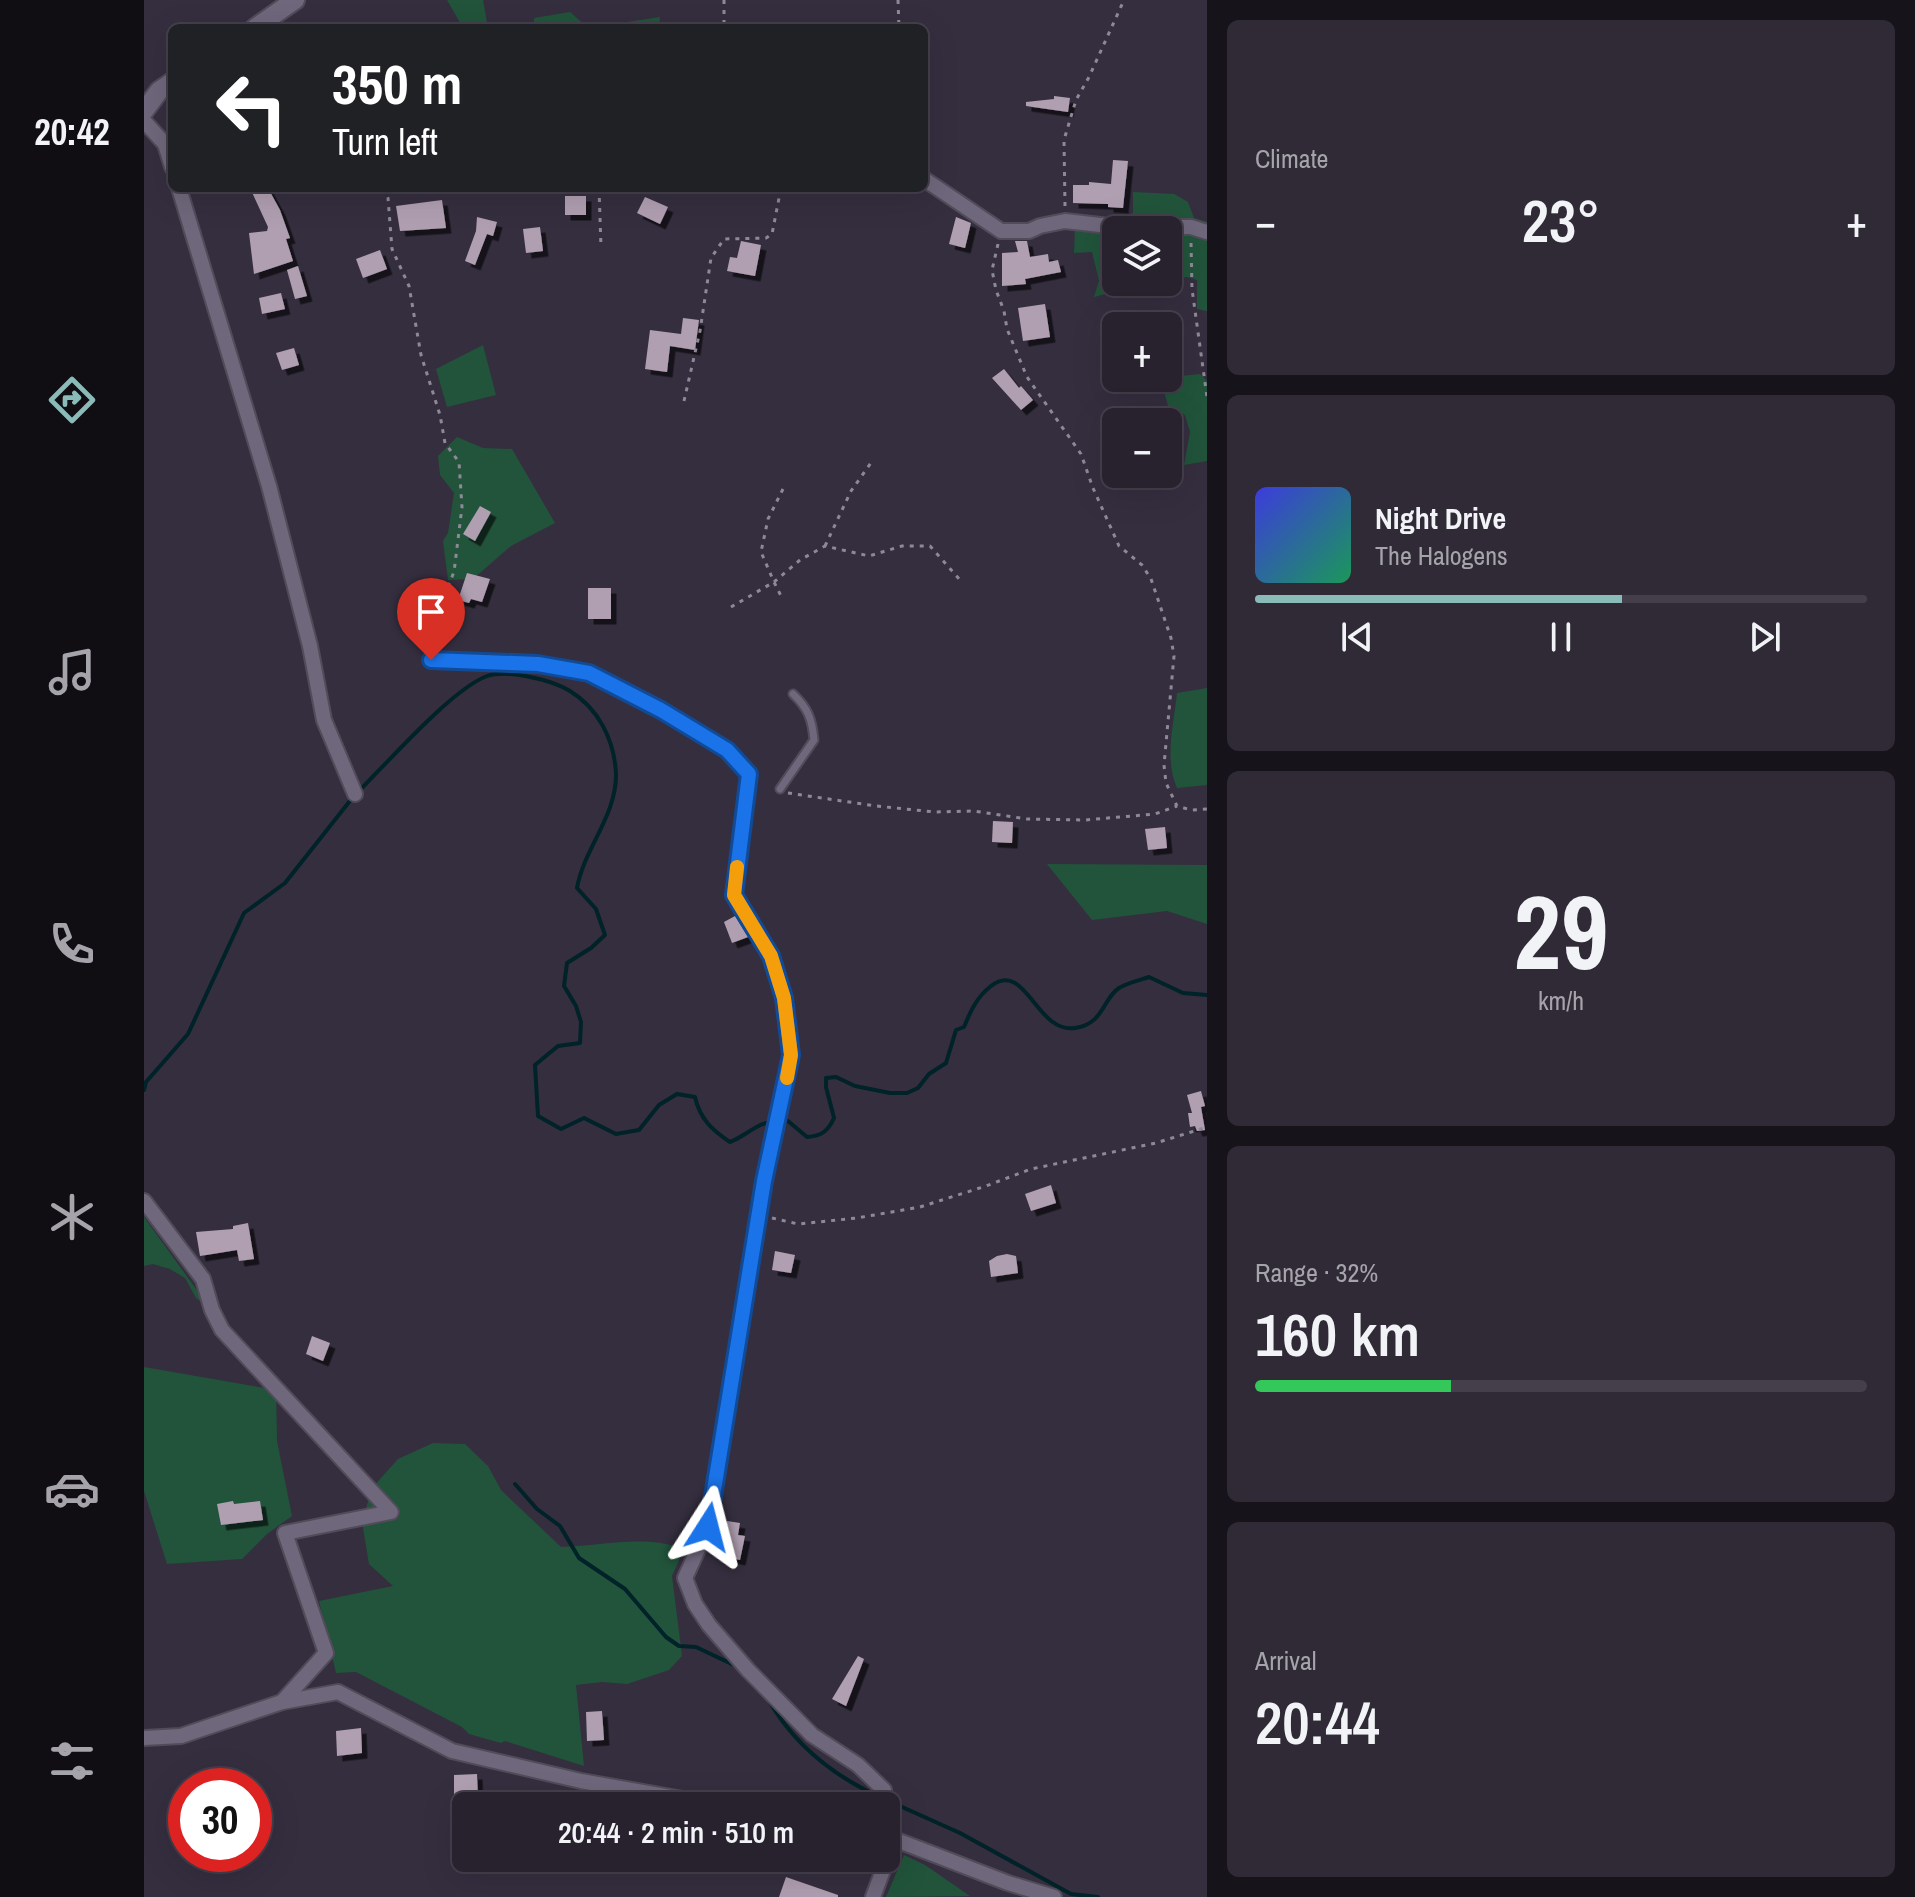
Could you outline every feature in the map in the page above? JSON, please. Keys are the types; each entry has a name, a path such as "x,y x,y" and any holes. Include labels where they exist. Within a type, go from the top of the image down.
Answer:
{"street":[{"path":"261,24 295,0"},
{"path":"144,111 159,91 168,85"},
{"path":"144,121 168,146"},
{"path":"928,182 1001,231 1029,231 1065,221 1118,227 1191,227 1207,232"},
{"path":"180,192 269,486 310,646 324,720 355,794"},
{"path":"431,660 538,664 589,673 661,710 727,750 749,774 734,895 771,956 784,998 791,1055 764,1181 761,1215 708,1527 685,1578 695,1604 709,1625 748,1670 812,1735 858,1765 884,1792"},
{"path":"144,1201 203,1279 212,1311 222,1330 391,1512 285,1533 326,1653 282,1702"},
{"path":"144,1738 181,1736 282,1702 338,1692 452,1751 643,1792"},
{"path":"900,1841 1008,1883 1054,1897"},
{"path":"873,1897 882,1872"}],"lane":[{"path":"780,789 814,740 812,720 806,707 793,694"}],"path":[{"path":"724,0 724,24"},
{"path":"898,0 899,24"},
{"path":"1065,221 1064,140 1076,100 1124,0"},
{"path":"386,192 392,249 409,286 421,355 440,415 445,443 459,462 462,492 454,572 446,591 431,660"},
{"path":"599,192 601,247"},
{"path":"684,401 700,331 711,258 724,239 766,238 772,234 780,192"},
{"path":"1191,227 1192,289 1207,397"},
{"path":"1001,231 992,270 1007,329 1027,377 1081,454 1119,546 1142,565 1151,579 1171,638 1174,656 1164,765 1166,783 1177,806"},
{"path":"731,607 774,582 800,560 825,546 851,491 873,460"},
{"path":"783,489 768,519 761,552 783,600"},
{"path":"825,546 869,556 902,546 930,546 960,580"},
{"path":"780,789 791,794 876,806 935,812 974,811 1027,819 1085,820 1155,814 1177,806 1191,810 1207,809"},
{"path":"761,1215 798,1224 920,1207 1031,1169 1156,1143 1207,1127"}],"green space":[{"path":"447,0 483,0 487,24 461,24"},
{"path":"570,12 584,24 534,24 534,18"},
{"path":"660,17 659,24 614,24"},
{"path":"1133,192 1174,194 1188,202 1194,218 1207,222 1207,311 1197,309 1197,280 1182,278 1182,216 1125,216 1133,213"},
{"path":"1102,223 1102,295 1094,297 1099,281 1092,252 1074,253 1075,226"},
{"path":"483,345 496,395 447,407 436,369"},
{"path":"1200,374 1207,381 1207,461 1184,465 1190,432 1182,408 1168,406 1164,392 1182,392 1182,376"},
{"path":"457,437 483,448 512,449 555,523 511,546 473,579 448,580 443,541 448,533 454,493 440,475 438,456"},
{"path":"1207,688 1207,785 1177,788 1170,753 1177,693"},
{"path":"1047,864 1207,865 1207,924 1167,911 1092,920"},
{"path":"144,1217 212,1311 196,1298 185,1278 153,1264 144,1266"},
{"path":"144,1367 276,1390 277,1441 292,1516 267,1534 242,1559 167,1564 144,1491"},
{"path":"433,1443 465,1444 488,1466 501,1490 561,1547 653,1542 684,1549 672,1576 682,1656 669,1670 627,1684 602,1682 576,1685 584,1766 505,1741 501,1743 469,1734 462,1727 356,1672 336,1673 319,1601 393,1586 369,1564 362,1522 372,1488 398,1459"},
{"path":"904,1855 925,1865 970,1896 886,1897 897,1872 900,1872"}],"building":[{"path":"1054,96 1070,98 1068,112 1026,106 1026,102 1054,99"},
{"path":"1113,160 1128,161 1123,208 1108,207 1108,204 1073,203 1073,185 1089,185 1089,182 1111,184"},
{"path":"252,192 270,192 290,238 286,239 293,261 254,274 249,233 267,231"},
{"path":"565,196 586,196 586,215 565,215"},
{"path":"645,197 668,207 660,224 637,213"},
{"path":"442,200 446,228 400,231 396,206"},
{"path":"477,217 497,222 493,236 487,234 475,265 465,261 476,231"},
{"path":"956,217 971,223 965,248 949,244"},
{"path":"540,227 543,251 526,253 523,229"},
{"path":"741,241 761,245 755,276 727,271 730,257 737,258"},
{"path":"1015,241 1027,241 1030,257 1048,254 1049,262 1058,260 1061,272 1025,279 1026,284 1002,286 1002,253 1018,252"},
{"path":"380,250 387,269 363,278 356,259"},
{"path":"298,266 307,296 295,299 287,270"},
{"path":"281,293 285,309 262,314 259,298"},
{"path":"1045,304 1050,337 1023,341 1018,308"},
{"path":"683,318 699,320 695,350 670,346 667,372 645,369 650,330 681,334"},
{"path":"294,348 299,365 282,370 276,353"},
{"path":"1004,369 1033,400 1021,410 992,378"},
{"path":"480,506 491,512 475,541 463,534"},
{"path":"467,573 490,579 482,602 458,600"},
{"path":"588,588 611,588 611,619 588,619"},
{"path":"993,821 1013,822 1012,843 992,842"},
{"path":"1165,827 1167,848 1148,850 1145,829"},
{"path":"735,916 748,937 732,943 724,922"},
{"path":"1201,1091 1205,1106 1201,1107 1205,1130 1197,1131 1195,1126 1190,1127 1188,1113 1192,1113 1187,1095"},
{"path":"1051,1185 1056,1203 1031,1211 1025,1194"},
{"path":"248,1223 254,1259 239,1261 237,1250 200,1256 196,1232 233,1229 233,1226"},
{"path":"775,1251 795,1255 791,1273 772,1270"},
{"path":"1007,1254 1016,1256 1018,1273 991,1277 989,1261"},
{"path":"312,1336 330,1343 323,1361 306,1354"},
{"path":"233,1501 234,1504 260,1501 263,1520 221,1525 217,1504"},
{"path":"727,1521 740,1523 738,1535 745,1536 740,1560 717,1555"},
{"path":"858,1656 864,1659 846,1706 832,1699"},
{"path":"602,1711 604,1740 587,1741 586,1712"},
{"path":"361,1728 362,1753 337,1756 336,1731"},
{"path":"477,1774 478,1792 454,1792 454,1775"},
{"path":"786,1877 838,1895 838,1897 779,1897"}],"waterway":[{"path":"359,791 439,710 456,695 487,676 506,674 529,677 562,687 580,698 603,726 615,760 615,789 611,803 586,859 577,888 596,909 605,935 567,963 564,986 581,1022 580,1043 558,1046 535,1065 538,1116 561,1129 584,1118 616,1134 639,1130 659,1105 677,1094 695,1097 708,1123 730,1142 772,1122"},
{"path":"144,1090 146,1082 188,1034 244,913 285,883 353,797"},
{"path":"781,1122 788,1121 807,1137 821,1134 827,1129 834,1118 826,1078 836,1077 855,1086 890,1093 907,1093 918,1088 929,1074 946,1063 956,1030 964,1027 978,999 991,986 1003,980 1023,989 1050,1020 1062,1027 1075,1028 1092,1021 1119,988 1149,977 1183,993 1207,995"},
{"path":"515,1484 537,1509 560,1526 579,1558 625,1589 666,1637 679,1646 696,1647 738,1667"},
{"path":"768,1699 790,1731 817,1758 869,1792"},
{"path":"900,1806 960,1833 1071,1894 1098,1897"}],"slow traffic":[{"path":"737,867 734,895 771,956 784,998 791,1055 787,1078"}],"route":[{"path":"431,660 538,664 589,673 661,710 727,750 749,774 734,895 771,956 784,998 791,1055 764,1181 761,1215 708,1527"}]}
